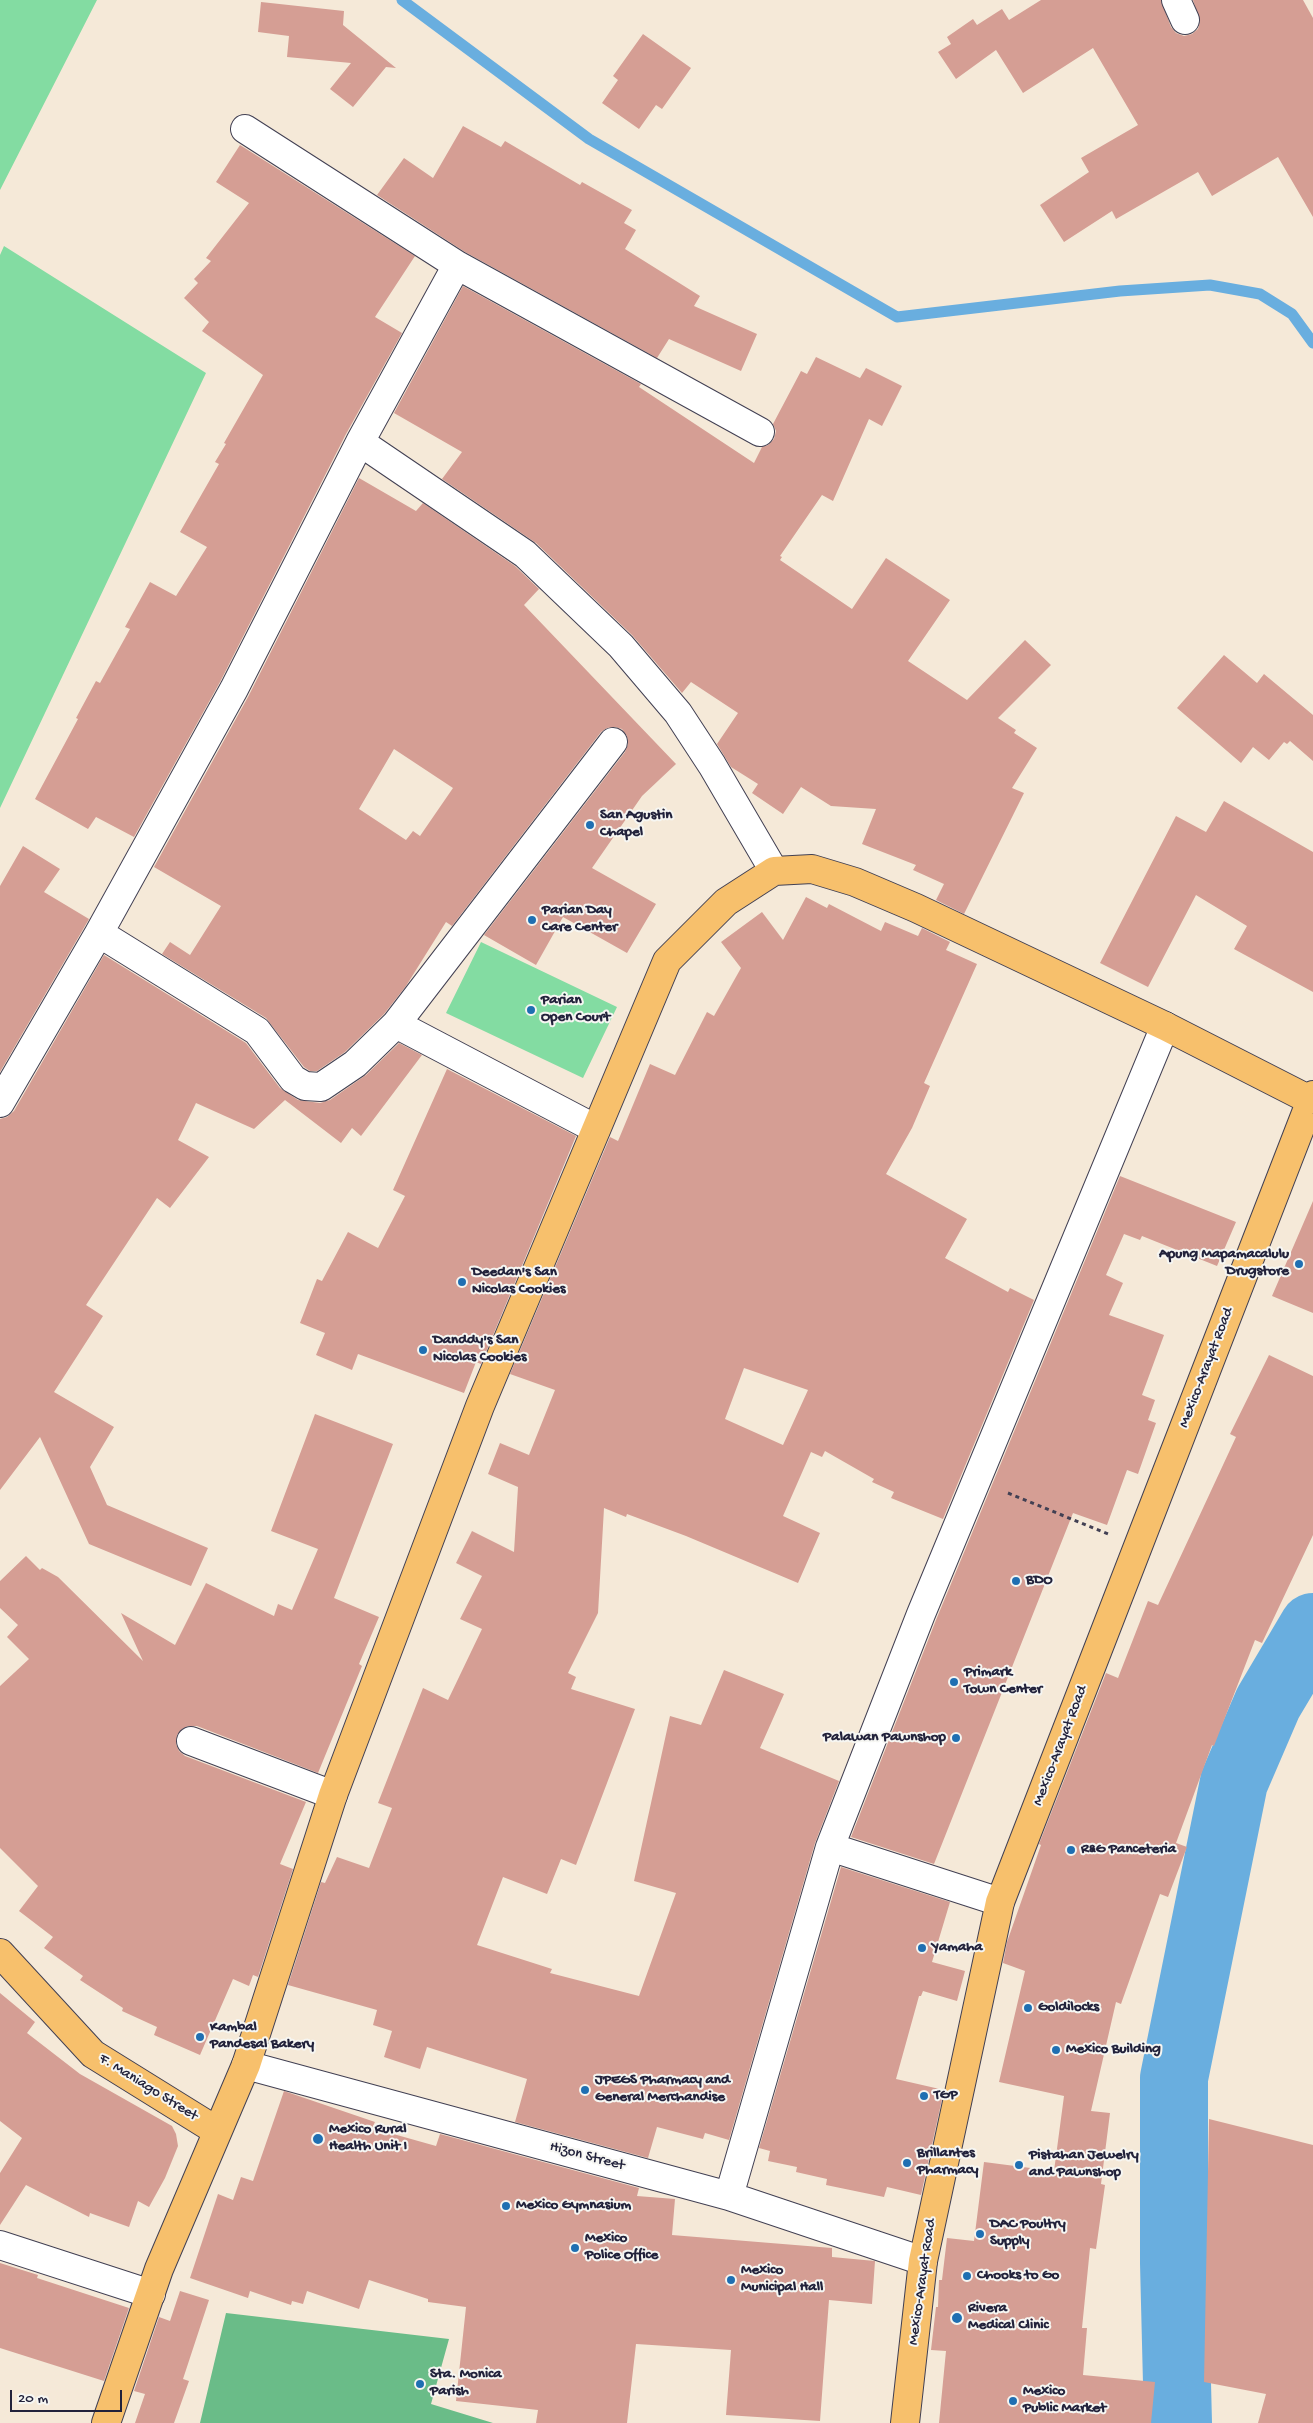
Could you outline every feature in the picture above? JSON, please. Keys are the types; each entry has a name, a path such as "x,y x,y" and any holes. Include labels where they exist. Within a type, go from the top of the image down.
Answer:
{"main road":[{"path":"106,2423 159,2269 246,2065 333,1795 480,1406 667,962 726,902 774,871 812,869 855,882 916,908 1312,1098"},
{"name":"Mexico-Arayat Road","path":"905,2423 923,2261 1000,1902 1312,1098"},
{"name":"F. Maniago Street","path":"0,1953 93,2054 217,2131"}],"street":[{"path":"245,129 457,265 760,432"},
{"path":"0,1103 99,933 234,689 360,442 457,265"},
{"path":"360,442 525,554 621,646 678,712 712,765 774,871"},
{"path":"99,933 257,1031 294,1079 305,1086 321,1087 355,1064 396,1024 613,742"},
{"path":"396,1024 596,1129"},
{"path":"730,2196 830,1847 906,1652 1165,1026"},
{"path":"191,1741 333,1795"},
{"path":"830,1847 1000,1902"},
{"name":"Hizon Street","path":"246,2065 730,2196 923,2261"},
{"path":"0,2245 151,2294"}],"path":[{"path":"977,1480 1138,1546"}],"green space":[{"path":"0,0 97,0 0,190"},
{"path":"4,246 206,373 0,808 0,255"},
{"name":"Parian Open Court","path":"481,942 617,1007 583,1078 446,1013"},
{"path":"226,2313 449,2339 431,2404 493,2423 200,2423"}],"building":[{"path":"1041,0 1161,0 1171,27 1176,33 1184,36 1192,34 1198,29 1200,22 1193,0 1303,0 1313,18 1313,217 1278,157 1212,196 1198,172 1116,219 1112,211 1064,242 1040,205 1089,172 1081,158 1138,125 1093,48 1023,93 996,50 956,79 938,52 951,44 947,37 973,19 977,25 1002,9 1009,20"},
{"path":"261,2 344,11 343,25 396,68 386,67 353,107 330,89 351,63 287,57 289,36 258,32"},
{"path":"643,34 691,68 662,109 656,105 639,129 602,103 618,80 613,76"},
{"path":"463,126 501,147 505,141 580,185 582,182 632,210 624,223 636,230 625,249 700,296 694,306 757,334 741,371 669,339 657,358 465,252 377,195 404,158 433,178"},
{"path":"240,145 415,256 375,317 402,333 346,434 220,682 134,837 96,817 88,829 35,799 96,681 100,683 130,629 125,627 150,582 176,596 207,547 180,532 219,464 215,462 226,444 224,443 263,375 202,331 209,322 184,298 198,283 194,279 211,261 206,258 249,203 216,182"},
{"path":"463,286 641,384 639,387 754,463 762,447 768,445 774,439 776,431 773,424 801,371 807,374 816,357 860,378 866,368 902,386 882,426 869,419 833,501 822,495 780,556 782,557 780,560 852,609 886,558 950,600 908,661 967,700 1025,640 1051,665 998,718 1016,730 1014,733 1037,748 1012,788 1024,793 964,914 936,900 944,884 913,870 916,865 862,844 876,809 831,806 801,787 783,814 752,793 758,784 731,767 717,744 738,713 691,682 682,693 632,635 536,543 442,479 462,452 394,413"},
{"path":"359,478 416,511 423,503 515,566 539,589 524,605 676,764 642,796 592,868 656,904 627,953 563,917 536,965 484,935 625,752 628,744 627,736 622,729 615,727 607,728 601,732 452,926 446,922 406,986 384,1014 345,1052 317,1071 310,1071 304,1067 266,1018 162,954 170,942 190,955 221,906 154,867 248,697","holes":["394,749 453,788 420,836 413,831 406,840 359,809"]},
{"path":"1224,655 1257,683 1264,674 1313,715 1313,761 1290,741 1287,744 1284,742 1269,760 1253,747 1241,763 1177,708"},
{"path":"1224,801 1313,852 1313,992 1234,949 1247,926 1196,895 1148,987 1100,963 1176,816 1206,832"},
{"path":"23,846 60,869 44,892 89,919 0,1072 0,886"},
{"path":"806,897 827,908 829,904 881,931 885,922 918,936 922,928 950,942 946,950 977,964 924,1083 930,1086 912,1128 886,1174 967,1219 945,1258 1008,1292 1010,1288 1034,1300 943,1519 891,1498 894,1492 872,1482 874,1479 825,1451 822,1457 811,1452 783,1516 820,1533 798,1583 686,1536 627,1514 626,1517 604,1508 598,1613 568,1673 576,1677 571,1689 635,1709 576,1865 561,1859 547,1894 503,1877 477,1945 552,1969 550,1973 639,1996 676,1893 634,1881 670,1716 701,1725 724,1670 784,1694 760,1748 839,1781 815,1843 729,2140 705,2133 703,2139 657,2127 648,2158 515,2122 527,2079 427,2047 420,2069 384,2057 392,2031 373,2025 377,2010 288,1985 321,1882 325,1883 337,1857 369,1868 392,1808 378,1803 423,1688 448,1700 482,1629 460,1619 482,1576 456,1563 472,1531 514,1552 518,1487 488,1474 500,1443 529,1455 555,1390 510,1374 610,1137 618,1141 650,1064 675,1075 707,1012 714,1016 741,968 721,942 762,912 783,940","holes":["744,1368 808,1390 783,1445 725,1419"]},
{"path":"104,955 246,1043 280,1088 298,1100 320,1103 330,1100 366,1075 399,1043 422,1055 361,1136 352,1128 341,1143 285,1100 254,1129 196,1103 178,1140 209,1157 170,1208 157,1198 86,1305 103,1316 54,1392 114,1427 90,1467 107,1505 208,1548 191,1586 89,1544 40,1437 0,1490 0,1119 7,1117 14,1111"},
{"path":"447,1069 576,1136 481,1364 476,1362 464,1393 358,1354 352,1370 316,1355 325,1333 300,1323 317,1279 322,1281 348,1232 378,1248 405,1196 393,1190"},
{"path":"1120,1176 1236,1222 1217,1266 1142,1236 1140,1240 1124,1234 1106,1275 1123,1283 1109,1315 1164,1335 1142,1395 1155,1400 1148,1420 1156,1423 1138,1474 1127,1470 1107,1525 1073,1513 934,1864 851,1837 936,1620"},
{"name":"Apung Mapamacalulu Drugstore","path":"1313,1201 1313,1313 1272,1296"},
{"path":"1269,1355 1313,1376 1313,1535 1262,1643 1255,1640 1214,1746 1212,1745 1176,1843 1187,1847 1168,1897 1160,1894 1121,2004 1116,2002 1091,2111 1110,2113 1101,2184 1105,2185 1096,2249 1090,2248 1082,2328 1087,2328 1083,2375 1155,2382 1151,2423 939,2423 946,2351 931,2350 936,2307 938,2307 939,2280 942,2280 947,2238 974,2241 984,2162 1054,2171 1064,2096 999,2082 1025,1971 1003,1963 1007,1942 1041,1845 1039,1844 1106,1673 1118,1678 1148,1601 1158,1605 1236,1437 1230,1434"},
{"path":"315,1414 393,1444 334,1598 379,1617 359,1664 362,1666 318,1773 197,1726 188,1726 177,1735 176,1744 179,1751 185,1756 306,1802 280,1864 293,1869 258,1977 253,1975 249,1986 233,1979 200,2055 154,2035 157,2027 122,2011 123,2008 80,1980 83,1976 44,1948 53,1937 19,1911 38,1886 0,1848 0,1686 29,1659 7,1637 18,1625 0,1608 0,1581 26,1556 40,1570 42,1568 58,1577 143,1661 121,1613 175,1645 206,1583 274,1616 278,1604 292,1610 318,1549 271,1531"},
{"path":"841,1867 950,1902 932,1962 965,1971 957,2001 923,1991 921,1996 919,1996 896,2079 944,2090 921,2195 887,2187 884,2197 826,2185 827,2179 796,2172 797,2167 768,2161 770,2151 759,2148"},
{"path":"0,1993 35,2022 27,2033 80,2074 172,2126 176,2134 178,2146 165,2178 149,2207 138,2201 129,2227 90,2213 89,2217 26,2185 0,2225 0,2173 22,2138 0,2121"},
{"path":"284,2091 375,2122 372,2128 436,2146 440,2134 639,2188 637,2196 675,2199 672,2235 832,2248 832,2257 875,2261 872,2304 829,2300 820,2421 726,2415 731,2350 636,2344 627,2423 536,2423 538,2410 456,2401 466,2307 428,2302 428,2299 369,2280 359,2309 307,2291 303,2304 292,2301 291,2305 250,2291 248,2298 190,2278 218,2194 233,2200 241,2177 253,2181"},
{"path":"1209,2119 1313,2145 1313,2423 1258,2423 1266,2394 1204,2382"},
{"path":"0,2263 38,2275 37,2278 129,2308 104,2381 0,2348"},
{"path":"180,2291 209,2300 183,2379 189,2381 174,2423 135,2423 145,2394 134,2391 159,2317 170,2321"}],"waterway":[{"path":"402,0 589,139 897,317 1120,291 1210,285 1260,294 1292,314 1313,343"},
{"path":"1178,2423 1174,2263 1174,2078 1234,1782 1268,1703 1313,1627"}],"place":[{"name":"San Agustin Chapel","path":"590,825"},
{"name":"Parian Day Care Center","path":"532,920"},
{"name":"Parian Open Court","path":"531,1010"},
{"name":"Apung Mapamacalulu Drugstore","path":"1299,1264"},
{"name":"Deedan's San Nicolas Cookies","path":"462,1282"},
{"name":"Danddy's San Nicolas Cookies","path":"423,1350"},
{"name":"BDO","path":"1016,1581"},
{"name":"Primark Town Center","path":"954,1682"},
{"name":"Palawan Pawnshop","path":"956,1738"},
{"name":"R&G Panceteria","path":"1071,1850"},
{"name":"Yamaha","path":"922,1948"},
{"name":"Goldilocks","path":"1028,2008"},
{"name":"Kambal Pandesal Bakery","path":"200,2037"},
{"name":"Mexico Building","path":"1056,2050"},
{"name":"JPEGS Pharmacy and General Merchandise","path":"585,2090"},
{"name":"TGP","path":"924,2096"},
{"name":"Mexico Rural Health Unit I","path":"318,2139"},
{"name":"Brillantes Pharmacy","path":"907,2163"},
{"name":"Pistahan Jewelry and Pawnshop","path":"1019,2165"},
{"name":"Mexico Gymnasium","path":"506,2206"},
{"name":"DAC Poultry Supply","path":"980,2234"},
{"name":"Mexico Police Office","path":"575,2248"},
{"name":"Chooks to Go","path":"967,2276"},
{"name":"Mexico Municipal Hall","path":"731,2280"},
{"name":"Rivera Medical Clinic","path":"957,2318"},
{"name":"Sta. Monica Parish","path":"420,2384"},
{"name":"Mexico Public Market","path":"1013,2401"}]}
